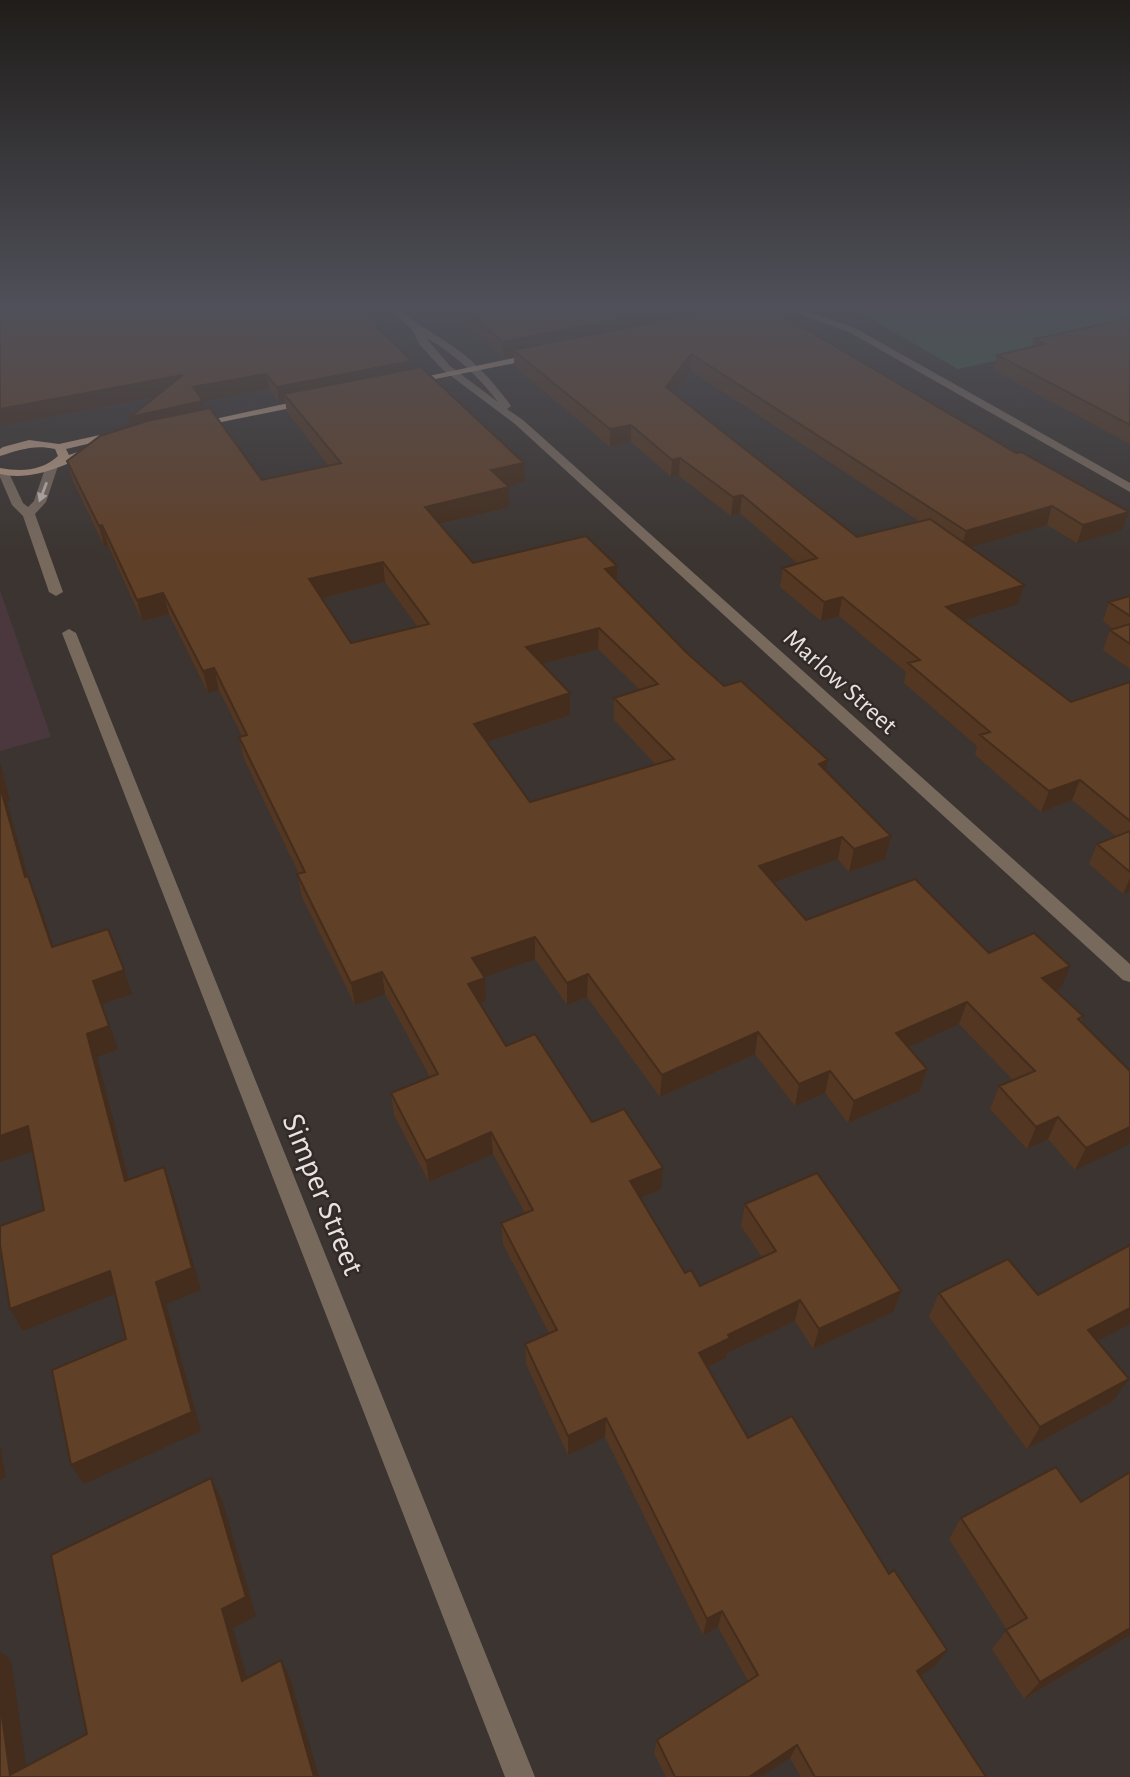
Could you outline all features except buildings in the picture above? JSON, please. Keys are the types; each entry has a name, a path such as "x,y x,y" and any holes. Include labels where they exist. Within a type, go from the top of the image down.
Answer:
{"main road":[{"path":"193,413 303,392"},
{"path":"182,427 325,398"},
{"path":"0,453 27,443 59,447 113,439 37,472 2,472"},
{"path":"56,464 64,456 59,447"}],"street":[{"name":"Marlow Street","path":"479,392 519,422 1130,975"},
{"name":"Marlow Street","path":"496,392 519,422"},
{"path":"961,392 1130,488"},
{"path":"29,514 40,502 56,464"},
{"path":"2,472 18,505 29,514 56,592"},
{"name":"Simper Street","path":"69,633 520,1777"}],"shaded area":[{"path":"0,590 51,737 0,751"}]}
